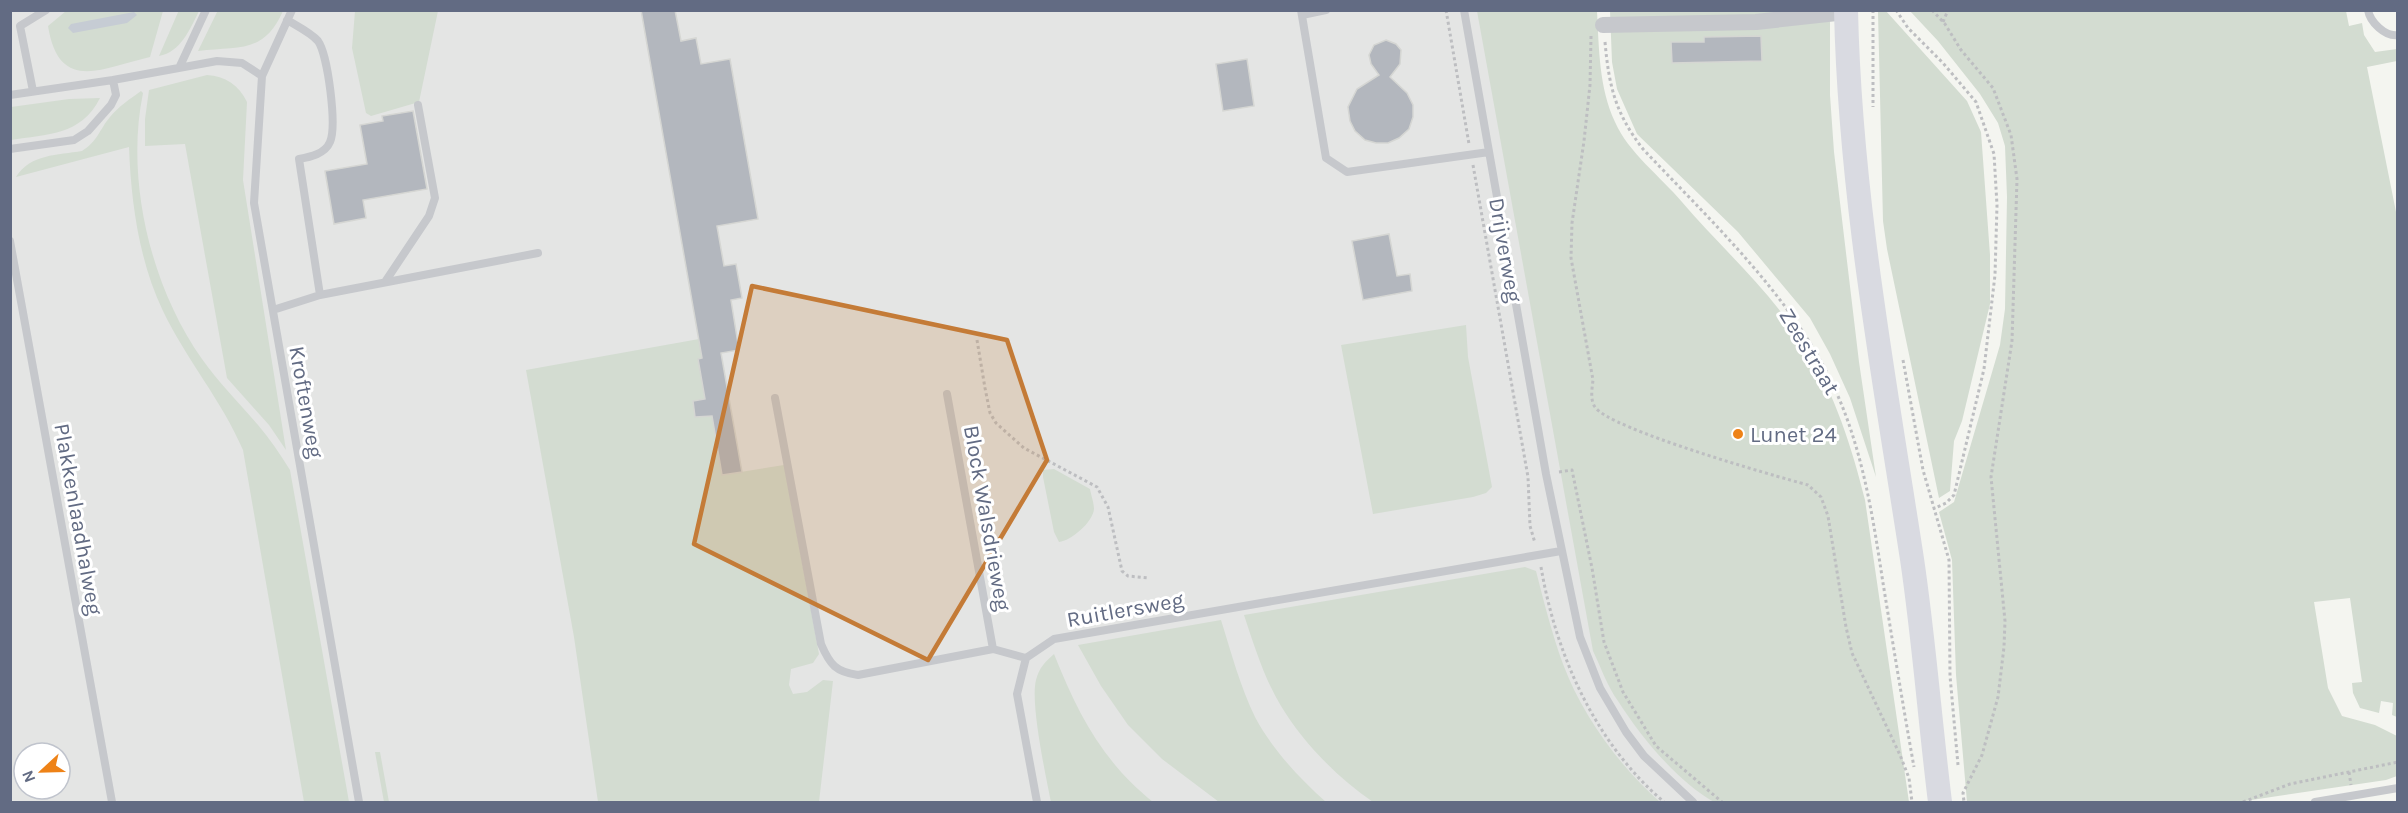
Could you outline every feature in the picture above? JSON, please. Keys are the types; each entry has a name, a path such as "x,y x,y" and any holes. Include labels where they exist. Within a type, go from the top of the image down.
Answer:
{"main road":[{"path":"1846,11 1848,94 1862,238 1912,563 1940,802"}],"street":[{"path":"1597,26 1756,22 1846,11"}],"lane":[{"path":"10,24 20,26 46,10"},
{"path":"180,66 206,10"},
{"name":"Kroftenweg","path":"292,10 262,76 254,203 359,802"},
{"path":"1326,10 1302,13 1326,158 1347,172 1489,152"},
{"name":"Drijverweg","path":"1464,10 1546,474 1580,637 1600,688 1626,732 1644,756 1693,802"},
{"path":"2368,10 2368,16 2381,30 2391,36 2397,35"},
{"path":"287,21 317,41 322,51 334,115 330,143 317,155 299,159 320,295"},
{"path":"20,26 33,91"},
{"path":"10,95 113,81 180,66 217,61 242,63 262,76"},
{"path":"10,149 74,140 88,131 111,105 116,95 113,81"},
{"path":"385,282 429,216 435,198 418,105"},
{"name":"Plakkenlaadhalweg","path":"10,241 112,802"},
{"path":"273,310 320,295 538,253"},
{"name":"Block Walsdrieweg","path":"947,394 993,649"},
{"path":"775,398 821,644 829,662 844,673 858,675 993,649 1026,658 1017,694 1036,802"},
{"name":"Ruitlersweg","path":"1026,658 1054,639 1562,550"},
{"path":"2315,802 2353,799 2397,788"}],"path":[{"name":"Drijverweg","path":"1446,10 1528,477 1572,470 1593,568 1604,642 1623,692 1656,746 1722,802"},
{"path":"1873,10 1873,116"},
{"path":"1896,10 1908,28 1943,63 1976,102 1994,154 1997,205 1995,275 1984,369 1954,495 1946,503 1933,509"},
{"path":"1932,10 1993,88 2011,135 2017,178 2012,341 1991,477 2005,621 2004,647 1998,697 1982,755 1963,793 1963,802"},
{"path":"1943,22 1947,10"},
{"path":"1597,26 1572,223 1571,258 1593,380 1592,396 1595,408 1606,416 1701,453 1808,485 1821,497 1832,537 1845,627 1852,653 1900,755 1909,778 1912,802"},
{"name":"Zeestraat","path":"1597,26 1610,86 1620,116 1630,132 1642,149 1734,245 1801,328 1827,372 1844,409 1858,452 1872,511 1914,768"},
{"path":"977,340 990,413 996,423 1024,448 1097,487 1108,507 1122,571 1136,579 1149,578"},
{"path":"1902,355 1923,470 1949,560 1950,676 1959,775"},
{"path":"2243,802 2290,784 2397,762"},
{"path":"1960,786 1963,802"}],"highlighted area":[{"path":"752,286 1007,340 1047,460 928,660 694,544"}],"shaded area":[{"path":"179,10 199,11 179,45 167,54 159,56"},
{"path":"218,10 283,11 276,25 259,41 238,47 198,51"},
{"path":"10,11 1491,11 1736,802 11,802"},
{"path":"66,11 163,11 150,57 100,70 85,71 72,69 62,61 54,47 48,26"},
{"path":"355,11 438,11 419,102 371,116 366,113 352,48"},
{"path":"1477,11 1597,11 1603,82 1610,109 1621,133 1636,154 1763,290 1793,328 1826,384 1842,422 1865,500 1909,802 1714,802 1687,782 1661,757 1627,715 1611,689 1593,651"},
{"path":"1610,11 1830,11 1830,95 1834,152 1859,362 1876,477 1850,398 1810,318 1738,232 1637,134 1617,89 1612,62"},
{"path":"1886,11 1967,101 1981,132 1990,255 1990,304 1962,421 1954,441 1950,491 1939,498 1883,221 1878,12"},
{"path":"1910,11 2346,11 2349,26 2362,23 2364,35 2375,52 2397,49 2397,61 2367,67 2398,222 2397,717 2392,715 2393,703 2381,701 2379,713 2360,708 2353,693 2352,683 2362,682 2350,598 2314,602 2328,688 2342,716 2375,725 2397,736 2397,776 2386,780 2238,802 1967,802 1956,675 1952,560 1939,512 1954,502 2000,345 2005,309 2007,197 2005,146 1998,123 1980,94 1938,41"},
{"path":"134,12 137,15 127,23 73,33 68,28 71,24"},
{"path":"207,75 231,82 247,102 243,180 286,450 269,425 227,378 185,144 145,146 145,119 149,90"},
{"path":"141,91 143,93 138,126 137,161 140,196 156,266 184,330 202,359 262,430 290,470 349,802 304,802 243,450 225,414 172,329 155,292 142,252 134,210 129,147 16,177 22,169 37,160 82,151 95,139 113,113"},
{"path":"100,98 83,120 73,126 50,134 11,140 11,107 69,99"},
{"path":"1466,325 1468,357 1492,487 1486,493 1473,497 1373,514 1341,345"},
{"path":"699,339 722,475 784,465 819,654 813,663 791,669 789,685 793,694 807,692 823,680 833,681 819,802 598,802 574,637 526,370"},
{"path":"1054,469 1090,489 1094,507 1090,520 1081,530 1059,542 1054,532 1043,477 1043,470"},
{"path":"1525,567 1536,571 1559,653 1580,702 1616,756 1660,802 1373,802 1322,759 1290,720 1264,673 1244,615"},
{"path":"1221,620 1236,669 1255,717 1269,740 1287,762 1326,802 1219,802 1162,759 1128,725 1101,686 1078,645"},
{"path":"1054,654 1072,697 1093,735 1119,770 1153,802 1051,802 1039,740 1035,691 1039,672"},
{"path":"375,752 380,752 389,802 384,802"}],"building":[{"path":"641,10 675,10 681,41 696,38 701,64 730,59 758,219 717,226 724,266 736,264 742,298 731,300 739,350 721,353 742,472 722,475 712,416 695,417 693,401 705,399 698,359 702,358"},
{"path":"1761,36 1762,61 1672,63 1671,42 1704,42 1704,37"},
{"path":"1386,40 1396,44 1401,50 1400,64 1390,77 1407,93 1413,105 1413,117 1409,129 1399,138 1388,143 1376,143 1365,140 1355,131 1350,121 1348,107 1357,89 1379,75 1371,64 1369,55 1374,45"},
{"path":"1247,59 1254,106 1223,111 1216,64"},
{"path":"413,111 427,189 363,200 366,218 334,224 325,171 367,164 360,125 383,121 382,116"},
{"path":"1389,234 1397,276 1410,274 1412,291 1363,300 1352,241"}],"place":[{"name":"Lunet 24","path":"1738,434"}]}
